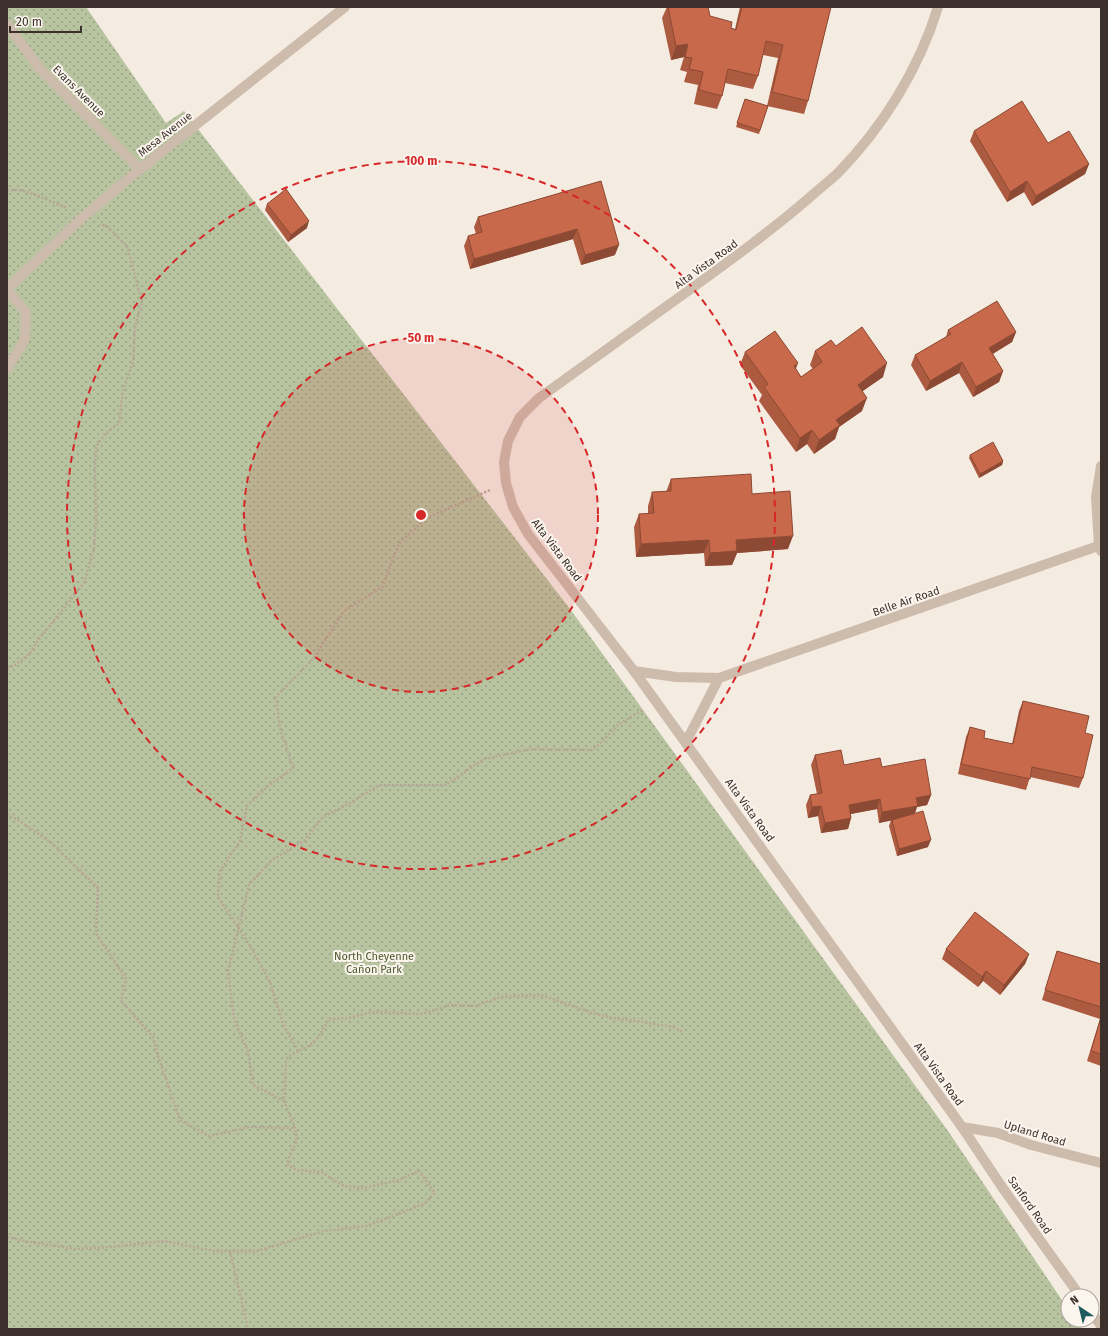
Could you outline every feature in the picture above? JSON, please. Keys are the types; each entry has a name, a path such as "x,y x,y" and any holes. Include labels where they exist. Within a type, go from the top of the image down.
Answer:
{"street":[{"name":"Mesa Avenue","path":"7,289 84,216 140,169 345,7"},
{"name":"Alta Vista Road","path":"938,7 930,32 912,72 891,108 864,143 837,174 757,242 539,398 520,417 508,441 504,462 506,483 513,507 528,534 657,702 962,1126"},
{"name":"Evans Avenue","path":"7,24 39,68 140,169"},
{"path":"7,289 26,312 25,339 7,369"},
{"path":"1100,547 1096,497 1101,466"},
{"name":"Belle Air Road","path":"634,671 676,677 719,678 1100,547"},
{"path":"686,742 719,678"},
{"name":"Upland Road","path":"962,1126 998,1133 1031,1145 1101,1163"},
{"name":"Sanford Road","path":"962,1126 1002,1187 1074,1288"}],"path":[{"path":"7,190 21,190 36,195 108,227 127,246 142,302 135,326 133,362 123,390 119,423 104,435 96,447 96,520 94,548 84,582 39,639 30,653 14,666 7,668"},
{"path":"298,1051 283,1024 270,982 250,944 218,897 220,871 240,841 247,806 267,787 293,768 280,728 276,697 312,660 344,611 382,587 399,543 427,518 506,483"},
{"path":"284,1101 253,1085 248,1052 234,1018 228,971 248,885 272,860 305,840 324,817 379,785 446,785 484,759 530,749 593,750 619,724 657,702"},
{"path":"7,814 52,843 98,888 96,933 126,979 121,1001 153,1037 180,1120 209,1136 249,1127 295,1128"},
{"path":"7,1237 76,1249 164,1241 214,1251 257,1252 324,1231 366,1226 424,1204 435,1193 419,1171 396,1181 362,1188 344,1186 321,1172 297,1170 287,1164 292,1150 297,1142 295,1128 284,1101 286,1059 315,1041 322,1033 329,1019 348,1018 373,1012 422,1014 450,1005 475,1006 501,997 541,995 613,1018 665,1026 682,1032"},
{"path":"230,1251 248,1329"}],"green space":[{"name":"North Cheyenne Cañon Park","path":"7,7 86,7 166,123 184,111 570,609 948,1131 1060,1297 1060,1328 1082,1329 7,1329"}],"building":[{"path":"668,7 708,7 710,16 732,22 731,28 736,30 742,7 831,7 808,101 772,92 783,45 766,41 758,76 728,69 722,96 699,90 703,72 689,69 692,58 685,57 688,44 676,46"},
{"path":"745,99 768,106 760,130 737,123"},
{"path":"1022,101 1048,143 1069,131 1089,164 1036,196 1027,181 1010,192 974,131"},
{"path":"601,181 619,245 585,255 577,229 474,259 468,236 482,232 478,217"},
{"path":"286,189 309,221 291,235 267,204"},
{"path":"997,301 1016,332 989,348 1003,371 976,387 962,362 930,381 915,355 951,334 948,330"},
{"path":"862,327 887,363 858,385 867,398 836,420 840,425 819,440 812,430 800,438 764,387 768,384 745,352 775,331 798,363 794,366 801,377 822,362 815,351 831,340 836,346"},
{"path":"993,442 1003,461 980,474 970,455"},
{"path":"751,474 752,494 790,491 793,536 736,540 737,551 710,553 709,540 641,544 639,514 654,513 652,492 671,491 671,479"},
{"path":"1023,701 1089,716 1085,733 1093,735 1083,778 1032,767 1030,779 961,764 970,727 985,731 984,738 1013,744"},
{"path":"841,750 844,765 880,758 882,767 925,759 931,795 916,798 918,806 882,812 880,799 849,805 851,818 825,823 821,806 812,807 810,795 822,793 815,755"},
{"path":"923,811 931,840 899,849 892,820"},
{"path":"975,912 1029,954 1004,985 986,971 982,977 946,949"},
{"path":"1057,951 1101,964 1101,1007 1045,990"},
{"path":"1101,1017 1101,1054 1091,1051"}]}
